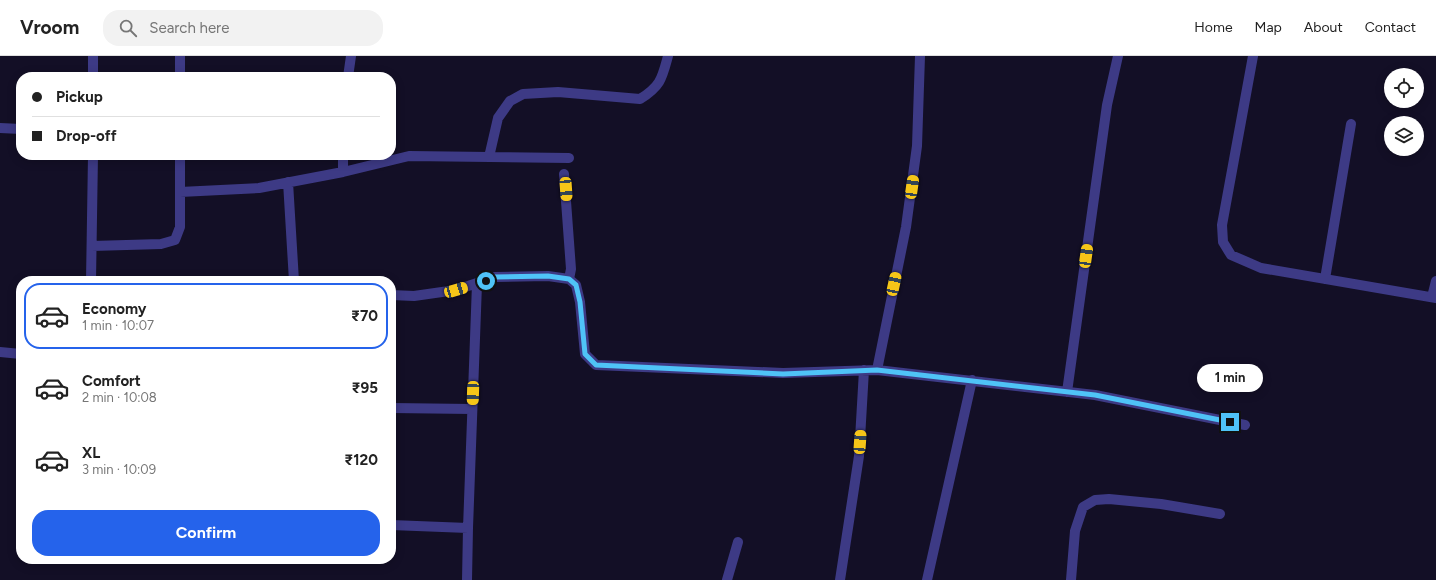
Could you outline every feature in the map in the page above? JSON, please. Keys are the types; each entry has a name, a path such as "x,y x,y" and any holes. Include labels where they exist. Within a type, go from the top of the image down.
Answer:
{"street":[{"path":"93,56 93,72"},
{"path":"180,56 180,72"},
{"path":"349,72 351,56"},
{"path":"489,157 498,118 510,101 523,94 558,92 640,99 651,92 662,79 668,56"},
{"path":"877,370 906,227 917,146 920,56"},
{"path":"1067,392 1107,105 1118,56"},
{"path":"1254,56 1222,225 1223,242 1232,255 1261,268 1434,297 1436,281"},
{"path":"1325,278 1351,124"},
{"path":"0,128 16,129"},
{"path":"396,159 409,156 569,158"},
{"path":"91,276 93,160"},
{"path":"92,246 161,244 175,240 180,227 180,160"},
{"path":"343,160 343,172"},
{"path":"180,192 259,188 343,172 392,160"},
{"path":"564,174 571,268 569,279"},
{"path":"288,182 294,276"},
{"path":"396,295 414,296 456,290 495,277 548,276 569,279 576,285 580,302 585,354 596,365 783,374 877,370 1095,395 1245,425"},
{"path":"467,580 477,284"},
{"path":"0,352 16,354"},
{"path":"840,580 859,456 864,370"},
{"path":"927,580 972,380"},
{"path":"396,408 472,409"},
{"path":"1071,580 1076,531 1083,508 1095,500 1109,499 1161,504 1220,514"},
{"path":"396,525 468,528"},
{"path":"726,580 738,542"}],"route":[{"path":"486,281 495,277 548,276 569,279 576,285 580,302 585,354 596,365 783,374 877,370 1095,395 1230,422"}]}
